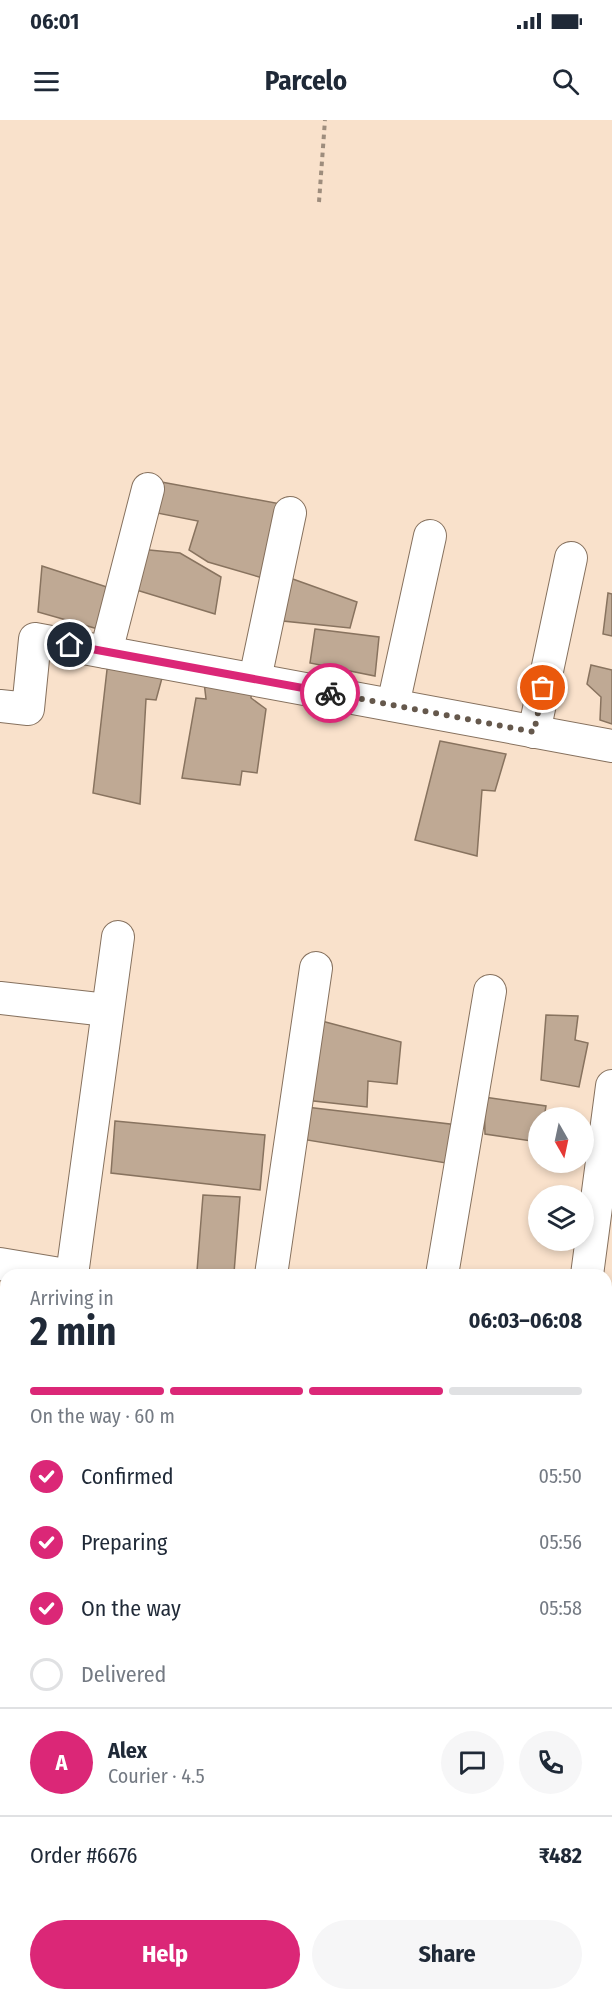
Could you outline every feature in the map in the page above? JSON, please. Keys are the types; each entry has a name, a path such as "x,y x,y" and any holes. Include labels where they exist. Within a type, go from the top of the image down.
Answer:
{"street":[{"path":"106,652 148,489"},
{"path":"255,679 290,513"},
{"path":"393,705 430,536"},
{"path":"534,732 571,558"},
{"path":"0,706 28,710 35,639 612,746"},
{"path":"73,1269 118,937"},
{"path":"272,1269 316,968"},
{"path":"443,1269 490,991"},
{"path":"0,998 107,1010"},
{"path":"588,1269 612,1086"},
{"path":"0,1264 30,1269"}],"path":[{"path":"319,202 325,120"}],"building":[{"path":"156,481 281,504 266,579 208,562 189,550 198,521 157,513"},
{"path":"139,549 180,553 221,577 215,614 133,589"},
{"path":"42,566 113,589 105,631 38,612"},
{"path":"290,578 357,602 350,628 283,621"},
{"path":"608,593 612,594 612,636 603,634"},
{"path":"315,629 379,637 375,676 310,663"},
{"path":"108,661 162,678 156,700 146,699 140,804 93,793"},
{"path":"591,665 612,670 612,724 600,720 601,697 587,684"},
{"path":"204,682 252,687 251,698 266,709 257,773 242,771 240,785 182,778 196,698 206,699"},
{"path":"440,741 506,754 495,791 482,790 477,856 415,840"},
{"path":"546,1015 578,1016 575,1040 588,1043 579,1087 541,1080"},
{"path":"318,1020 401,1042 397,1084 368,1081 367,1107 305,1100"},
{"path":"484,1097 546,1106 528,1107 528,1140 485,1134"},
{"path":"306,1107 458,1125 452,1164 301,1139"},
{"path":"115,1121 265,1135 260,1190 111,1173"},
{"path":"203,1195 240,1197 234,1269 197,1269"}],"way so far":[{"path":"330,693 534,732 543,688"}],"route":[{"path":"70,645 330,693"}]}
